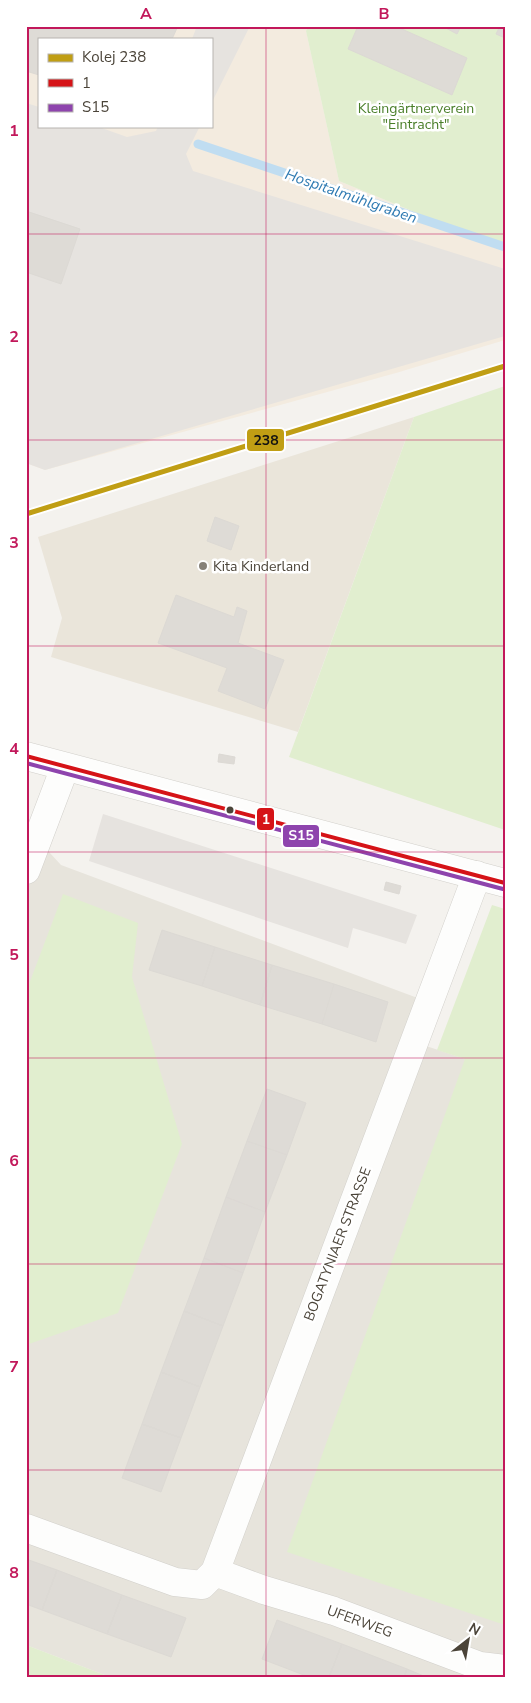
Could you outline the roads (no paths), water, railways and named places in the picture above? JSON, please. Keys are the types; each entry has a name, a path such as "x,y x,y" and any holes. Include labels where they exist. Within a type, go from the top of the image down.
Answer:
{"street":[{"path":"26,756 505,883"},
{"path":"26,870 65,767"},
{"name":"BOGATYNIAER STRASSE","path":"215,1572 476,875"},
{"path":"26,1528 175,1582 202,1585 215,1572"},
{"name":"UFERWEG","path":"215,1572 264,1590 334,1611 480,1666 505,1669"}],"waterway":[{"name":"Hospitalmühlgraben","path":"198,144 505,247"}],"rail line":[{"name":"238","path":"26,514 505,366"}],"place":[{"name":"Kita Kinderland","path":"203,566"}],"park label":[{"name":"Kleingärtnerverein \"Eintracht\"","path":"416,116"}]}
